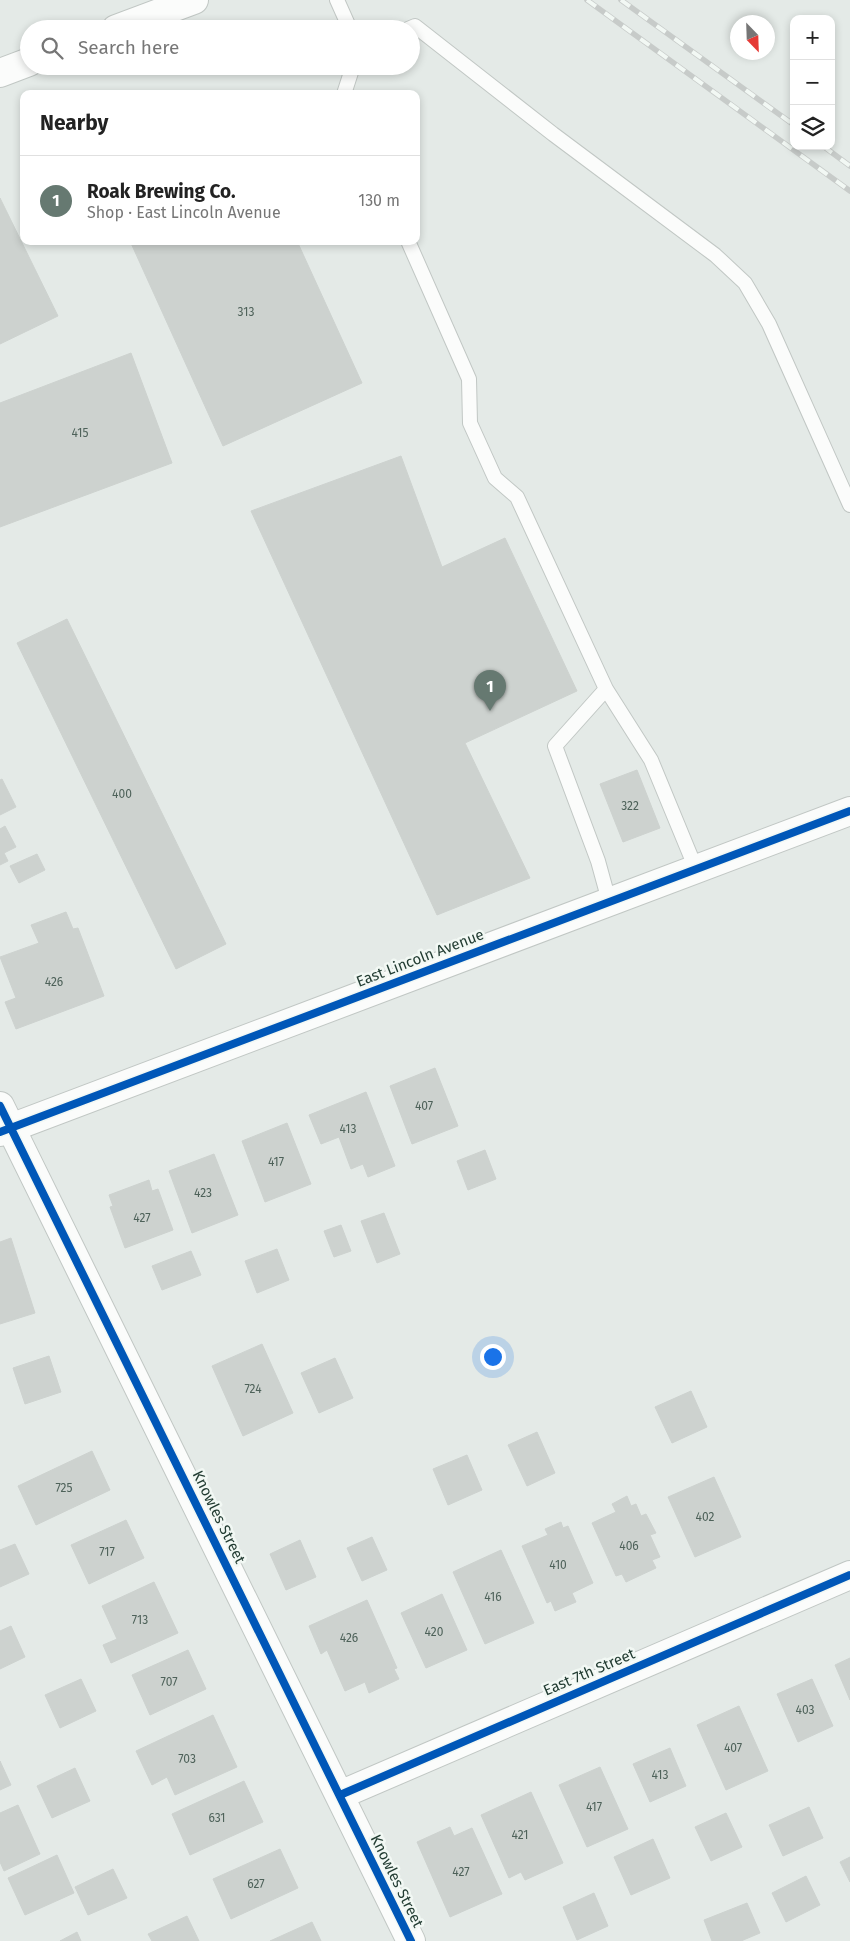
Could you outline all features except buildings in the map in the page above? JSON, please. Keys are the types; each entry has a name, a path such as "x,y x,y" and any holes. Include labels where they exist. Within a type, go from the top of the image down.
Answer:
{"street":[{"path":"140,20 194,0"},
{"path":"0,73 20,65"},
{"name":"East Lincoln Avenue","path":"4,1122 696,869 850,810"},
{"name":"Knowles Street","path":"4,1122 411,1941"},
{"name":"East 7th Street","path":"340,1795 850,1575"}],"lane":[{"path":"338,0 346,20"},
{"path":"420,30 553,134 715,255 745,283 770,324 850,505"},
{"path":"345,90 350,75"},
{"path":"410,245 469,379 470,423 495,478 517,497 606,689 651,760 696,869"},
{"path":"606,689 556,746 598,861 609,901"}],"railway":[{"path":"587,0 850,191"},
{"path":"621,0 790,122"},
{"path":"828,150 850,166"}],"cycle path":[{"path":"0,1132 850,811"},
{"path":"0,1106 411,1941"},
{"path":"340,1795 850,1575"}],"place":[{"name":"Roak Brewing Co.","path":"490,711"}]}
